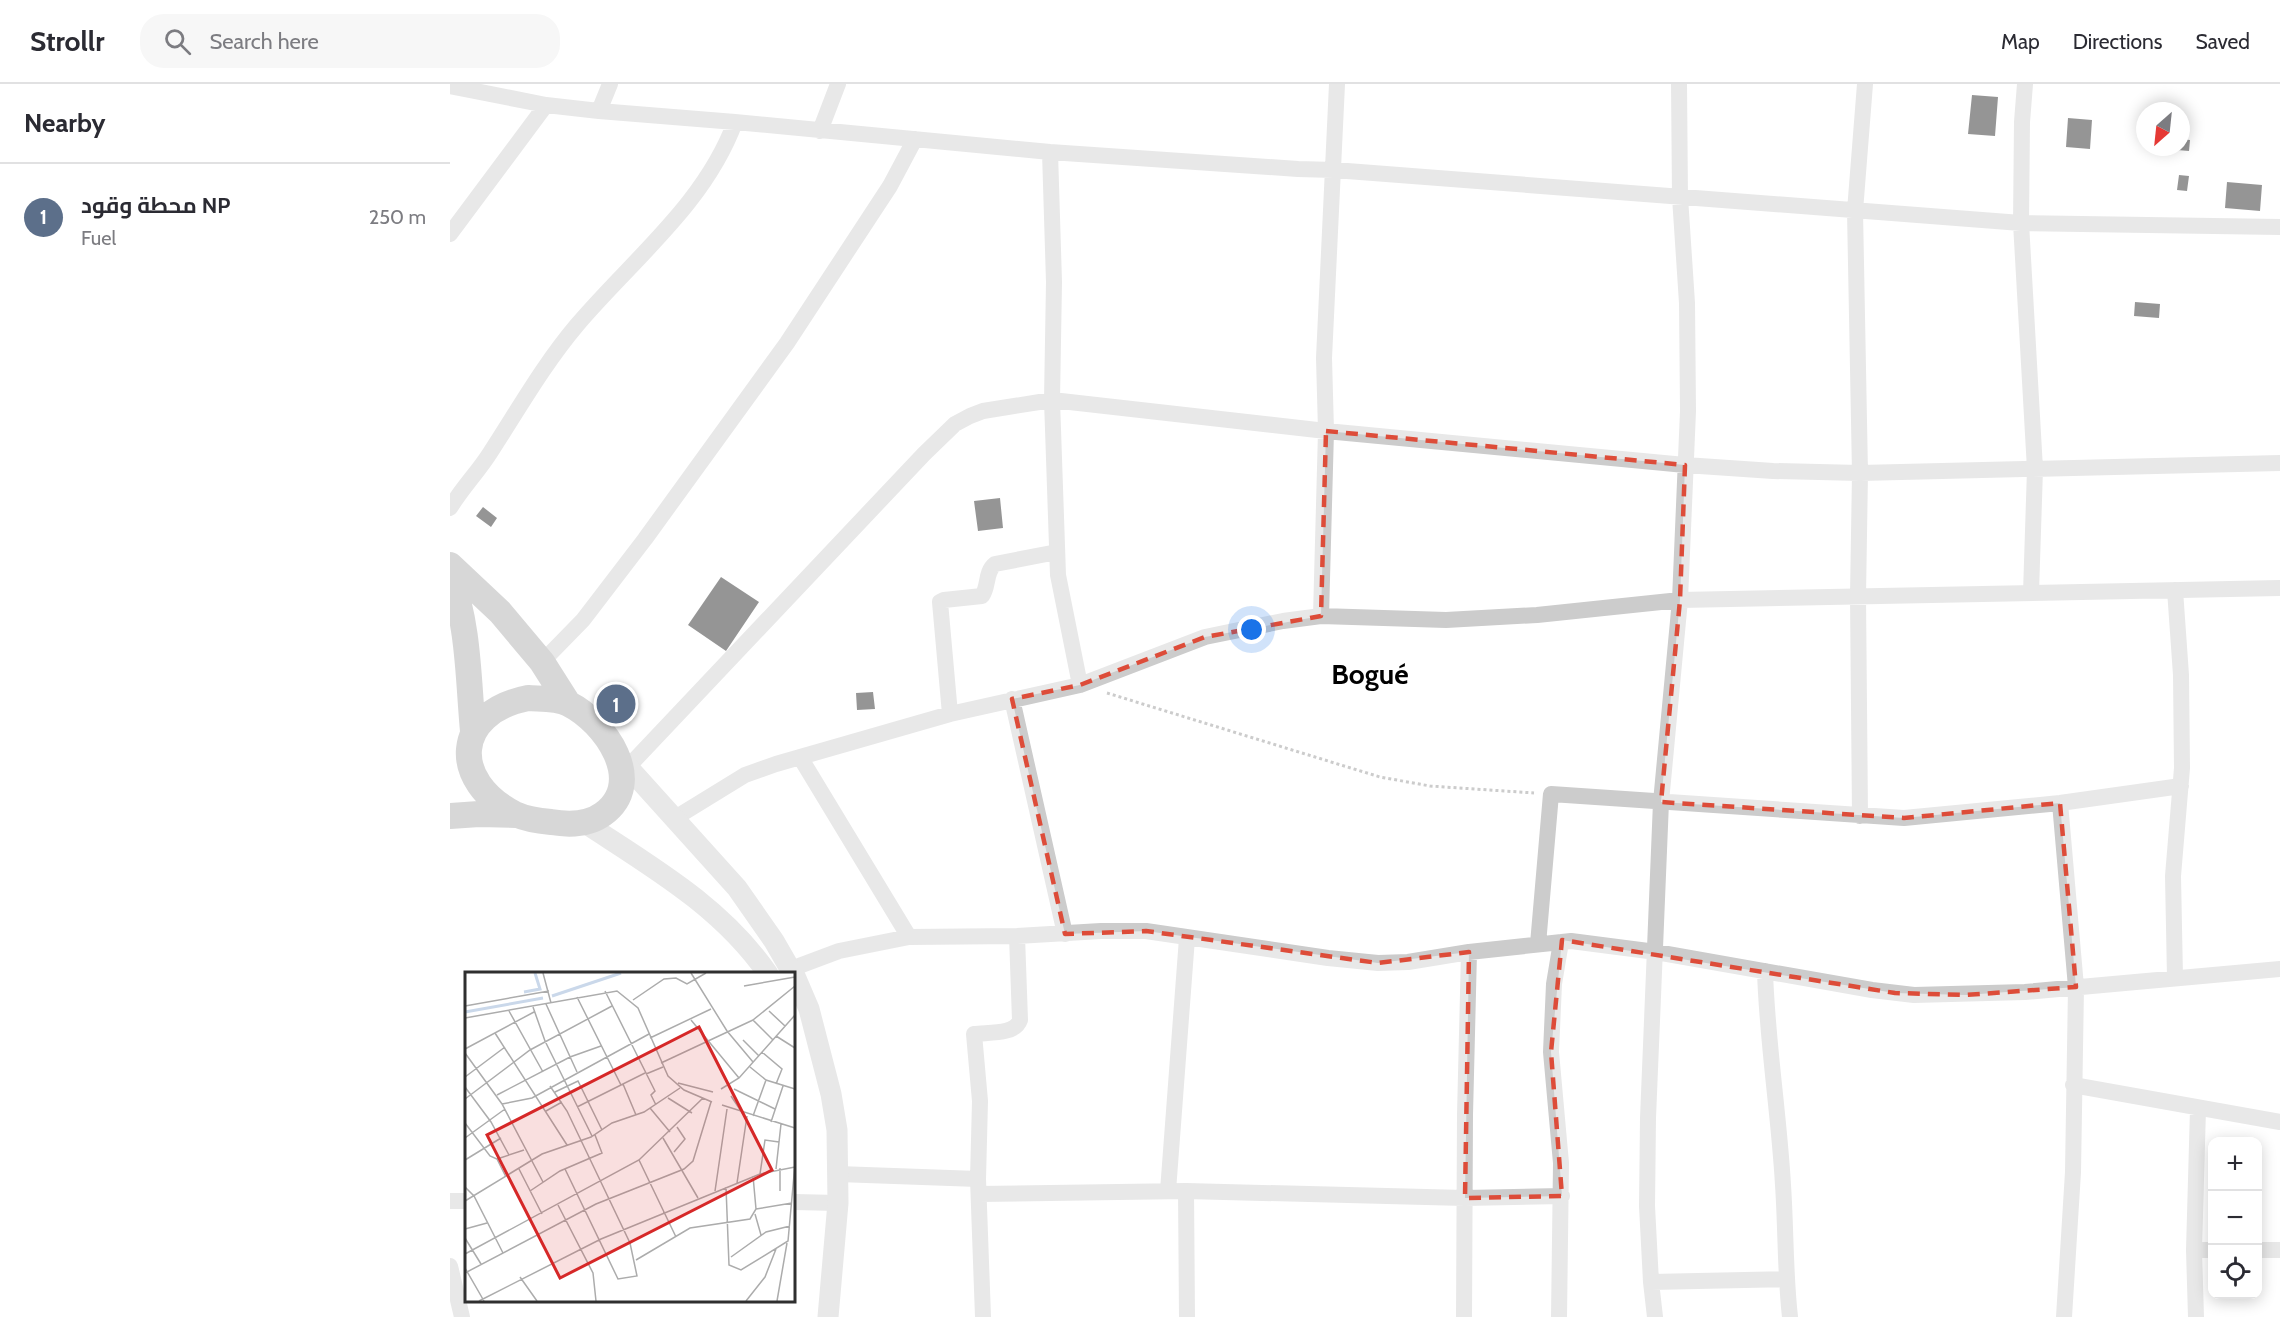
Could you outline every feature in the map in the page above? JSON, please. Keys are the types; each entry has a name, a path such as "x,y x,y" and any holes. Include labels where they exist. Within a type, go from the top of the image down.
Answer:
{"main road":[{"path":"450,565 500,612 542,662 568,703 592,721 607,737 623,762 620,793 612,806 602,815 585,823 566,825 516,814 450,816"},
{"path":"450,575 465,627 469,660 464,744 479,784 493,799 516,814"},
{"path":"464,744 489,715 511,702 528,698 568,703"}],"street":[{"path":"599,111 610,84"},
{"path":"820,131 838,84"},
{"path":"1322,616 1326,431 1324,358 1337,84"},
{"path":"1655,1317 1647,1206 1648,1128 1661,802 1680,600 1688,411 1687,303 1680,197 1679,84"},
{"path":"1860,816 1858,596 1860,473 1855,211 1865,84"},
{"path":"2025,84 2022,122 2021,223 2035,469 2031,593"},
{"path":"450,86 546,105 599,111 1050,152 1298,170 1334,170 2021,223 2280,227"},
{"path":"450,234 546,105"},
{"path":"450,508 475,476 540,376 576,326 685,208 727,145 735,122"},
{"path":"542,662 590,611 787,343 890,186 915,139"},
{"path":"1050,152 1054,282 1052,400 1057,552 1059,575 1080,685"},
{"path":"2280,463 1860,473 1773,471 1685,465 1326,431 1052,400 983,411 955,424 924,454 623,762 737,888 793,972 839,951 909,937 1017,936 1101,931 1146,931 1328,958 1378,963 1408,963 1469,952 1561,942 1656,952 1872,990 1914,995 2025,992 2280,969"},
{"path":"950,714 940,602 982,596 990,570 995,564 1057,552"},
{"path":"675,818 745,775 800,757 950,714 1080,685 1205,637 1283,621 1322,616 1446,620 1538,615 1680,600 2280,588"},
{"path":"2175,591 2181,675 2181,786 2173,876 2175,978"},
{"path":"1012,699 1065,934"},
{"path":"800,757 909,937"},
{"path":"1539,944 1551,794 1904,818 2060,803 2181,786"},
{"path":"2060,803 2076,987 2073,1172 2064,1317"},
{"path":"585,823 673,880 708,908 753,951 767,972"},
{"path":"983,1317 979,1186 980,1101 974,1034 1013,1029 1018,1025 1020,1020 1017,936"},
{"path":"1168,1191 1187,938"},
{"path":"1559,1317 1562,1196 1551,1052 1554,984 1561,942"},
{"path":"1464,1317 1469,952"},
{"path":"1765,970 1766,1012 1784,1183 1786,1279 1790,1317"},
{"path":"795,977 809,1009 831,1094 837,1130 838,1203 828,1317"},
{"path":"795,1013 820,1051"},
{"path":"2073,1085 2280,1122"},
{"path":"2196,1317 2194,1250 2198,1109"},
{"path":"838,1174 979,1186 1465,1198 1562,1196"},
{"path":"1186,1191 1187,1317"},
{"path":"795,1202 838,1203"},
{"path":"2194,1250 2208,1250"},
{"path":"2262,1250 2280,1250"},
{"path":"450,1266 462,1317"},
{"path":"1651,1282 1786,1279"}],"path":[{"path":"1080,685 1380,777 1430,786 1551,794"}],"highlighted area":[{"path":"1326,431 1685,465 1680,600 1661,802 1904,818 2060,803 2076,987 1966,995 1895,993 1562,940 1551,1052 1562,1196 1465,1198 1469,952 1378,963 1146,931 1065,934 1012,699 1080,685 1205,637 1321,616"}],"building":[{"path":"1972,95 1998,97 1995,136 1968,134"},
{"path":"2068,118 2092,120 2090,149 2066,147"},
{"path":"2179,175 2189,176 2187,191 2177,190"},
{"path":"2227,182 2262,185 2260,211 2225,208"},
{"path":"2135,302 2160,304 2159,318 2134,316"},
{"path":"1000,498 1003,528 978,531 974,501"},
{"path":"483,507 497,518 491,527 476,516"},
{"path":"721,577 759,602 726,651 688,625"},
{"path":"873,692 875,709 857,710 856,693"}],"place":[{"name":"محطة وقود NP","path":"616,704"}],"district":[{"name":"Bogué","path":"1370,674"}]}
